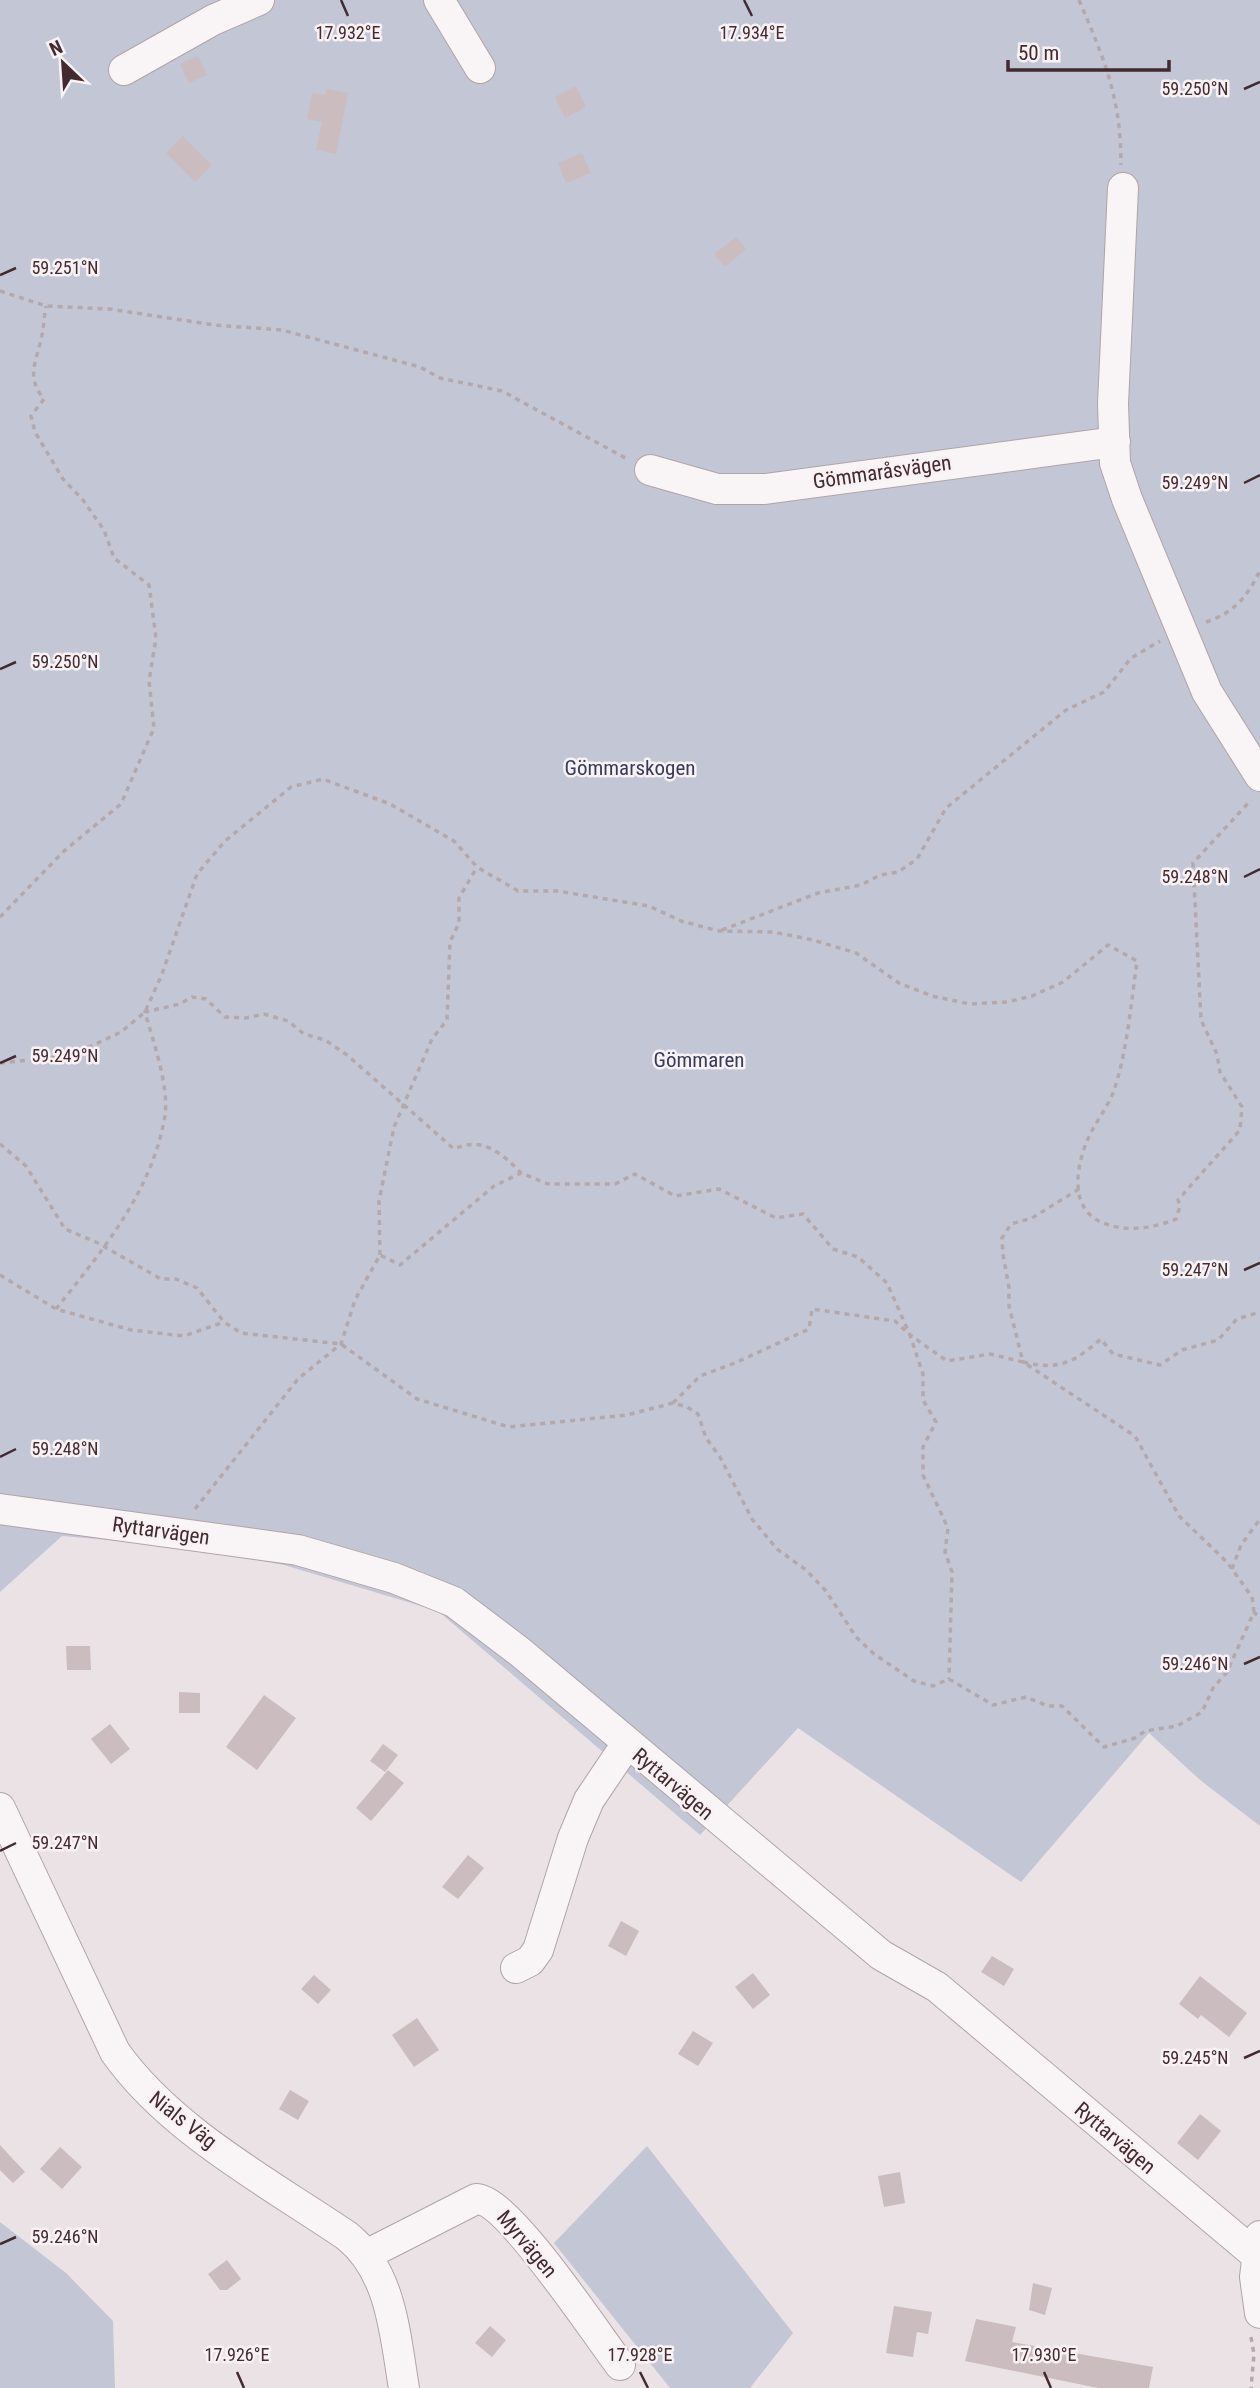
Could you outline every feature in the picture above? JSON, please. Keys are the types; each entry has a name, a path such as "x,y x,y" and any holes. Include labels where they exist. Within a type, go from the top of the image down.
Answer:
{"street":[{"path":"124,70 181,36 259,0"},
{"path":"439,0 480,68"},
{"path":"1123,188 1115,360 1115,463 1127,499 1207,692 1256,788"},
{"name":"Gömmaråsvägen","path":"650,470 717,489 765,489 1115,442"},
{"name":"Ryttarvägen","path":"0,1509 298,1550 394,1578 454,1602 520,1652 626,1745 881,1955 937,1987 1258,2245"},
{"path":"516,1968 530,1961 538,1950 573,1838 589,1800 626,1745"},
{"name":"Nials Väg","path":"0,1808 115,2052 141,2086 174,2117 347,2236 366,2255 374,2267 388,2304 404,2388"},
{"path":"0,1863 29,1872"},
{"name":"Myrvägen","path":"366,2255 476,2199 492,2203 525,2235 620,2365"},
{"path":"1258,2245 1260,2312"}],"path":[{"path":"1079,0 1104,56 1115,92 1119,113 1123,188"},
{"path":"0,291 46,306 110,309 134,315 182,318 214,325 275,328 420,367 440,378 502,391 581,432 604,449 650,470"},
{"path":"0,917 64,851 121,804 154,728 149,681 156,638 149,585 114,558 104,530 83,500 62,479 33,424 31,416 44,399 36,389 31,370 42,335 46,306"},
{"path":"719,932 818,893 861,885 880,875 898,872 917,859 946,808 1066,710 1104,692 1131,658 1182,631 1222,617 1238,606 1260,570"},
{"path":"0,1063 71,1056 121,1032 145,1012 162,974 197,874 225,841 291,787 323,779 390,804 454,841 477,867 519,891 557,891 649,906 681,921 719,932 773,932 813,940 856,953 908,986 970,1004 1007,1002 1032,996 1063,982 1108,945 1137,961 1113,1093 1087,1142 1078,1178 1082,1206 1092,1220 1114,1227 1154,1228 1176,1219 1181,1206 1178,1200 1240,1130 1242,1107 1220,1072 1217,1054 1201,1020 1193,863 1256,788"},
{"path":"175,1533 298,1379 341,1344 355,1300 380,1255 379,1201 394,1127 432,1039 447,1020 450,942 459,923 459,898 477,867"},
{"path":"145,1012 180,1004 192,997 206,999 225,1017 246,1018 264,1014 288,1021 304,1034 325,1040 347,1055 454,1149 467,1143 489,1146 521,1173 548,1184 615,1184 635,1174 675,1196 719,1189 776,1218 803,1214 833,1250 858,1258 887,1283 923,1374 923,1400 936,1422 923,1447 923,1475 948,1528 945,1552 952,1572 949,1679"},
{"path":"56,1309 105,1247 144,1183 165,1114 160,1065 145,1012"},
{"path":"0,1144 26,1166 65,1229 105,1247 160,1279 176,1279 197,1288 224,1322 241,1333 341,1344 417,1399 509,1427 627,1415 673,1403 700,1376 809,1329 812,1309 895,1321 909,1335 947,1361 990,1354 1045,1367 1075,1361 1101,1339 1113,1354 1160,1365 1182,1349 1218,1340 1237,1319 1260,1312"},
{"path":"380,1255 400,1265 494,1186 521,1173"},
{"path":"949,1679 993,1705 1026,1697 1048,1706 1062,1706 1104,1747 1135,1738 1145,1731 1177,1726 1202,1712 1213,1688 1227,1672 1254,1612 1252,1597 1232,1569 1179,1516 1135,1436 1023,1362 1009,1306 1002,1238 1011,1224 1032,1217 1080,1188"},
{"path":"0,1275 56,1309 131,1330 184,1336 224,1322"},
{"path":"673,1403 698,1415 706,1438 726,1467 752,1519 776,1549 806,1570 826,1591 856,1637 914,1681 933,1686 949,1679"},
{"path":"1232,1569 1241,1545 1260,1519"},
{"path":"1254,1612 1260,1619"}],"green space":[{"name":"Gömmarskogen","path":"0,0 1260,0 1260,1826 1200,1780 1149,1733 1021,1882 798,1728 700,1835 438,1611 284,1565 179,1546 62,1536 0,1592"},
{"path":"647,2146 793,2333 750,2388 670,2388 554,2243"},
{"path":"0,2222 66,2273 113,2321 115,2388 0,2388"}],"building":[{"path":"198,56 207,75 189,83 180,64"},
{"path":"576,86 586,107 565,118 555,97"},
{"path":"326,89 348,93 336,154 316,150 322,122 307,119 312,93 325,95"},
{"path":"183,136 212,165 195,182 166,153"},
{"path":"582,153 591,173 566,183 558,163"},
{"path":"736,237 746,249 725,267 714,254"},
{"path":"66,1646 90,1646 91,1670 67,1670"},
{"path":"179,1692 200,1693 200,1713 179,1713"},
{"path":"264,1695 296,1718 257,1770 226,1747"},
{"path":"110,1724 130,1749 111,1764 91,1739"},
{"path":"383,1744 398,1755 385,1772 370,1761"},
{"path":"388,1770 404,1783 371,1821 356,1808"},
{"path":"468,1855 484,1868 458,1899 442,1887"},
{"path":"621,1921 639,1931 626,1956 608,1946"},
{"path":"992,1956 1014,1969 1004,1986 981,1972"},
{"path":"753,1973 770,1995 753,2009 735,1987"},
{"path":"314,1975 331,1990 318,2004 301,1989"},
{"path":"1200,1976 1247,2013 1229,2037 1201,2015 1198,2019 1179,2004"},
{"path":"417,2018 439,2050 414,2067 392,2035"},
{"path":"693,2031 713,2043 698,2066 678,2054"},
{"path":"290,2090 309,2101 298,2120 279,2109"},
{"path":"1200,2114 1221,2131 1198,2160 1177,2143"},
{"path":"0,2145 25,2172 13,2183 0,2170"},
{"path":"60,2147 82,2167 62,2189 40,2169"},
{"path":"900,2172 905,2203 884,2207 878,2176"},
{"path":"227,2260 241,2279 227,2290 220,2290 208,2274"},
{"path":"1033,2283 1052,2288 1045,2315 1029,2310"},
{"path":"894,2306 932,2312 928,2334 917,2332 913,2357 886,2353"},
{"path":"976,2319 1016,2327 1012,2342 1153,2367 1149,2388 1098,2388 965,2361"},
{"path":"490,2326 506,2340 492,2357 475,2343"}],"park label":[{"name":"Gömmaren","path":"699,1060"}]}
